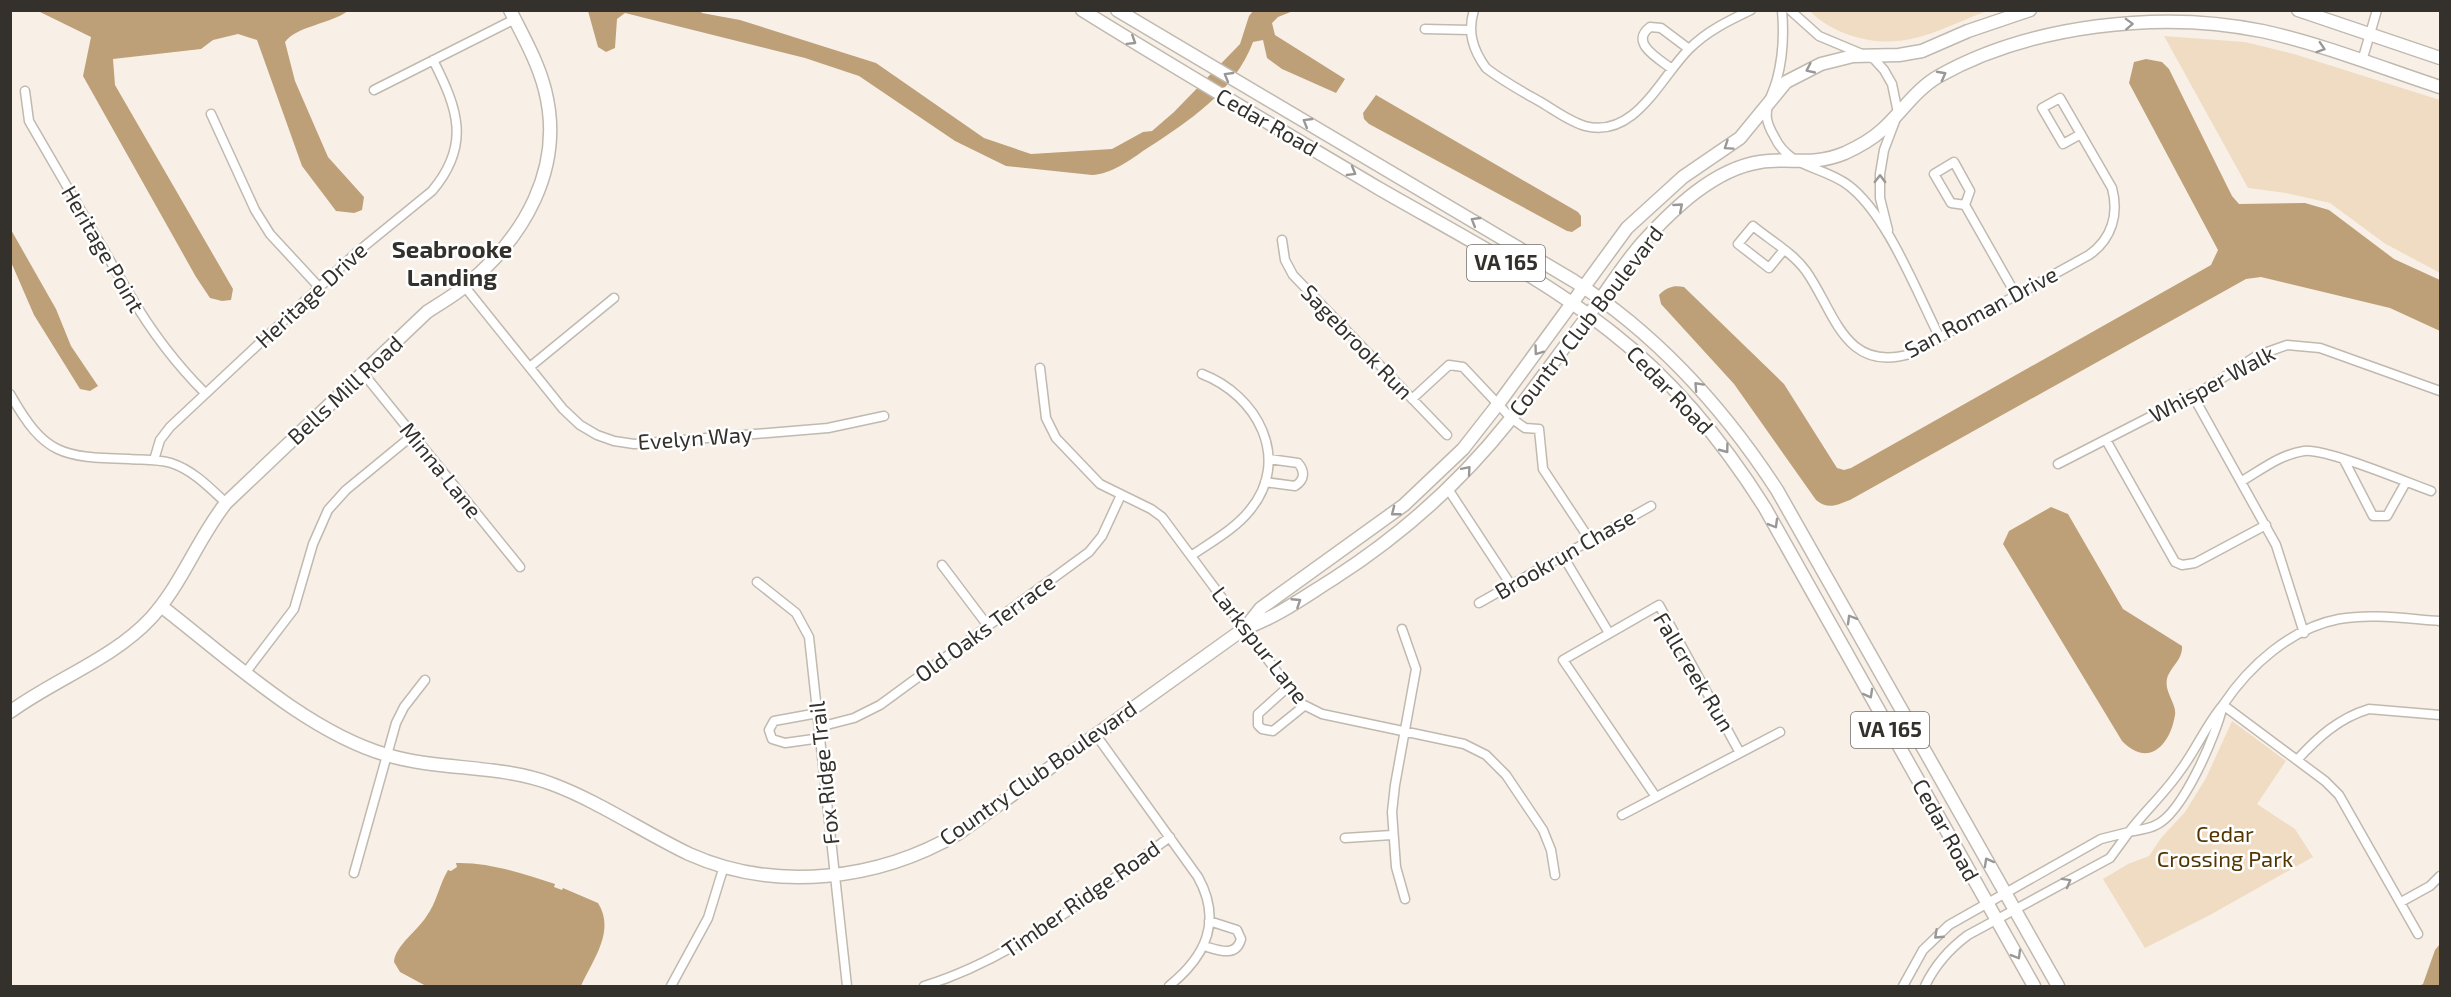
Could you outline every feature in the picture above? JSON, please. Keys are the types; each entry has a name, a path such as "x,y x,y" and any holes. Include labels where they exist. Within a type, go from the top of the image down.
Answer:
{"street":[{"name":"Cedar Road","path":"1082,10 1572,304 1639,356 1679,393 1746,478 2034,987"},
{"name":"Cedar Road","path":"1118,10 1584,287 1653,340 1689,375 1725,416 1757,459 1783,500 2058,987"},
{"path":"1474,10 1470,30 1474,49 1486,68 1525,93 1585,126 1605,127 1628,119 1639,110 1689,49 1720,25 1751,10"},
{"path":"1782,10 1782,50 1777,79 1768,103 1767,119 1775,138 1786,155 1847,185 1871,209 1889,236 1940,338"},
{"path":"1790,10 1819,36 1874,59 1884,70 1894,90 1898,113 1884,150 1880,174 1880,198 1889,236"},
{"name":"Country Club Boulevard","path":"1245,628 1268,620 1370,555 1448,489 1505,411 1572,304 1628,228 1683,177 1740,138 1786,82 1821,64 1864,54 1899,55 1922,51 1968,31 2030,10"},
{"path":"2298,10 2440,58"},
{"path":"2362,61 2377,10"},
{"path":"374,90 433,60 512,15"},
{"name":"Bells Mill Road","path":"10,712 124,641 146,624 161,606 209,526 226,503 427,312 465,287 511,241 532,207 546,170 550,129 547,97 537,64 512,15"},
{"name":"Country Club Boulevard","path":"161,606 290,706 324,728 387,755 502,771 550,784 591,802 668,843 724,866 791,877 861,872 892,864 945,841 1245,628 1261,608 1380,524 1417,494 1505,411 1588,315 1639,246 1655,229 1688,199 1719,176 1760,162 1827,159 1846,152 1878,134 1936,77 1968,62 2035,38 2103,26 2164,23 2233,26 2298,40 2440,87"},
{"path":"1672,69 1645,48 1641,39 1643,34 1650,27 1661,28 1689,49"},
{"path":"1425,29 1470,30"},
{"name":"Heritage Drive","path":"154,460 158,445 164,435 205,393 356,253 432,191 448,169 457,142 456,113 433,60"},
{"name":"Heritage Point","path":"25,91 29,121 146,322 183,370 205,393"},
{"name":"San Roman Drive","path":"1783,250 1769,268 1738,244 1753,226 1783,250 1806,272 1842,333 1852,345 1864,352 1887,358 1901,357 1940,338 2096,250 2103,243 2112,225 2114,198 2112,188 2081,134 2060,98 2042,108 2063,144 2081,134"},
{"path":"211,114 255,210 270,234 319,287"},
{"path":"1965,205 1951,203 1934,174 1954,162 1970,191 1965,205 2016,295"},
{"name":"Sagebrook Run","path":"1282,240 1285,260 1293,274 1447,435"},
{"name":"Evelyn Way","path":"465,287 531,366 563,409 580,425 597,435 614,441 651,444 817,429 884,416"},
{"path":"531,366 614,298"},
{"name":"Whisper Walk","path":"2058,464 2192,394 2271,349 2287,345 2319,348 2440,391"},
{"path":"1412,399 1443,369 1456,364 1463,366 1505,411 1525,428 1539,429 1543,469 1590,540"},
{"name":"Larkspur Lane","path":"1041,368 1047,418 1052,434 1100,484 1162,517 1304,706 1322,714 1464,744 1486,755 1499,766 1543,830 1551,850 1555,875"},
{"name":"Minna Lane","path":"363,373 520,567"},
{"path":"1191,555 1248,512 1262,492 1269,459 1264,432 1254,414 1227,386 1202,374"},
{"path":"10,394 28,425 46,444 59,451 89,458 154,460 181,467 207,485 226,503"},
{"path":"2192,394 2266,525 2282,563 2304,633"},
{"path":"246,672 294,609 313,544 328,510 346,490 413,435"},
{"path":"2106,440 2175,562 2182,565 2195,563 2266,525"},
{"path":"2242,481 2297,452 2314,451 2431,491"},
{"path":"1265,482 1295,486 1301,483 1303,478 1302,467 1298,463 1269,459"},
{"path":"2344,460 2373,516 2387,516 2406,482"},
{"path":"1448,489 1511,585"},
{"name":"Old Oaks Terrace","path":"819,726 854,718 874,708 1089,552 1102,536 1121,495"},
{"name":"Brookrun Chase","path":"1479,603 1651,506"},
{"path":"1563,556 1609,633"},
{"path":"942,565 988,626"},
{"name":"Fox Ridge Trail","path":"757,582 796,613 809,637 847,987"},
{"name":"Fallcreek Run","path":"1656,797 1563,660 1659,604 1740,753"},
{"path":"1925,987 1937,964 1954,945 1968,935 2110,858 2146,809 2180,772 2209,721 2250,671 2277,648 2304,633 2338,619 2367,617 2440,621"},
{"path":"1402,629 1416,669 1395,785 1392,835 1396,867 1405,899"},
{"path":"354,873 399,714 425,680"},
{"path":"1288,687 1258,714 1258,724 1262,729 1273,731 1304,706"},
{"path":"1903,987 1916,960 1934,938 1949,925 2101,839 2158,825 2183,795 2200,765 2220,720 2223,705"},
{"path":"2223,705 2325,781 2339,795 2418,934"},
{"path":"2297,760 2330,729 2358,712 2369,709 2440,715"},
{"path":"818,713 774,721 769,730 772,739 779,742 821,738"},
{"name":"Fallcreek Run","path":"1622,815 1780,732"},
{"path":"1096,735 1202,883 1208,904 1209,921 1204,946 1193,965 1169,987"},
{"path":"1345,838 1392,835"},
{"name":"Timber Ridge Road","path":"924,987 976,967 1033,936 1170,837"},
{"path":"671,987 708,918 724,866"},
{"path":"2401,902 2430,886 2440,876"},
{"path":"1204,946 1229,952 1237,948 1241,939 1237,930 1209,921"}],"green space":[{"path":"1810,11 1987,11 1920,37 1887,42 1844,33 1823,22"},
{"path":"2164,36 2245,42 2294,54 2440,100 2440,273 2384,243 2330,203 2286,193 2248,188"},
{"name":"Cedar Crossing Park","path":"2232,721 2286,761 2257,804 2295,829 2313,857 2210,915 2145,948 2103,879 2128,864 2149,856 2161,838 2185,812 2206,778"}],"shaded area":[{"path":"38,11 348,11 297,32 285,42 295,81 328,157 364,197 362,210 354,213 336,211 302,166 257,40 238,34 213,40 201,49 113,59 115,85 233,289 231,300 222,301 210,298 83,76 91,37"},
{"path":"588,11 700,11 740,20 876,63 984,138 1031,154 1112,149 1143,132 1152,131 1174,112 1240,44 1249,16 1253,11 1293,11 1278,17 1272,23 1275,35 1345,79 1336,93 1282,69 1267,58 1263,40 1253,42 1235,76 1194,116 1120,166 1092,175 1006,166 955,141 859,76 805,58 625,13 617,19 615,48 606,52 598,47"},
{"path":"2146,59 2162,62 2169,69 2232,196 2239,204 2305,203 2329,210 2394,259 2440,280 2440,331 2390,308 2261,277 2246,279 1850,500 1829,506 1820,503 1734,384 1661,304 1659,295 1671,287 1684,287 1784,384 1837,468 1844,470 1851,468 2211,265 2218,250 2129,83 2134,62"},
{"path":"1376,95 1578,212 1581,216 1581,226 1572,232 1567,231 1369,124 1364,119 1363,113"},
{"path":"10,228 56,309 71,346 98,386 90,391 80,389 34,315 11,262"},
{"path":"2051,507 2068,514 2123,609 2182,646 2182,651 2167,679 2167,689 2175,711 2172,726 2163,744 2149,753 2141,753 2132,749 2122,741 2003,544 2009,531"},
{"path":"456,863 481,864 519,873 555,884 554,887 562,890 563,888 598,903 603,914 603,935 596,956 581,986 426,986 400,972 394,962 398,950 426,917 448,870 451,871 457,867"},
{"path":"2440,944 2440,986 2419,986 2423,984 2435,950"}],"district":[{"name":"Seabrooke Landing","path":"452,264"}]}
